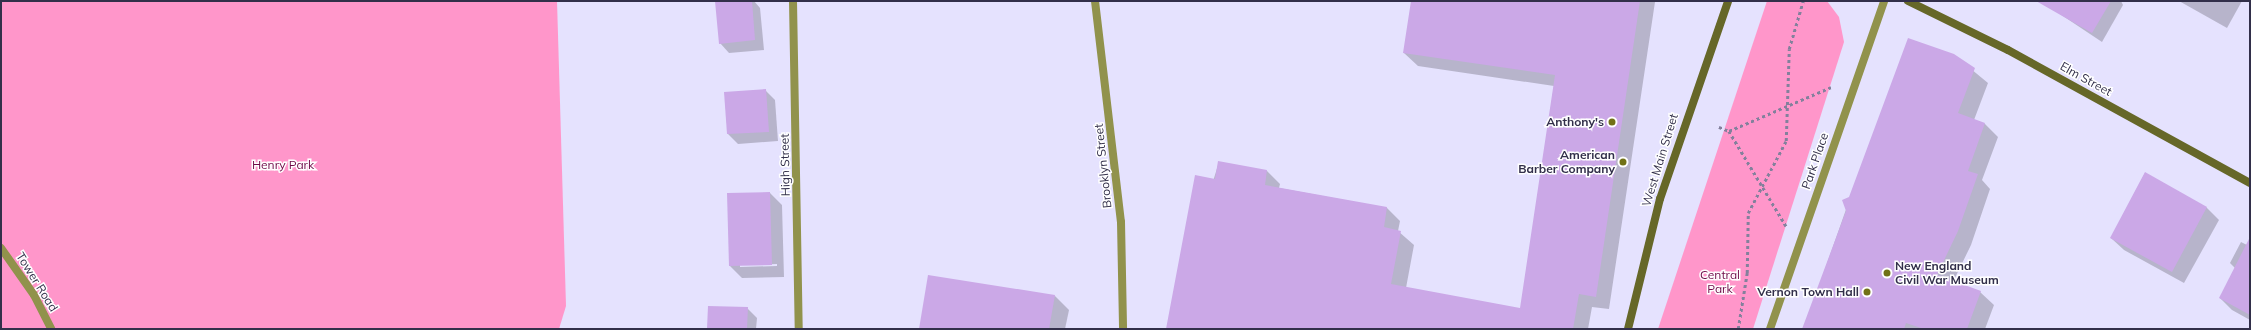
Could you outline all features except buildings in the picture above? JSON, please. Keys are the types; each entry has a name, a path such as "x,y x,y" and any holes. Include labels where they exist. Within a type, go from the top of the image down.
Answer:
{"street":[{"name":"High Street","path":"793,1 799,329"},
{"name":"Brooklyn Street","path":"1095,1 1121,222 1123,329"},
{"name":"West Main Street","path":"1628,329 1665,184 1728,1"},
{"name":"Park Place","path":"1770,329 1884,1"},
{"name":"Elm Street","path":"1908,1 2000,46 2250,183"},
{"name":"Tower Road","path":"1,248 34,294 51,329"}],"path":[{"path":"1738,329 1747,273 1748,213 1760,185 1786,141 1789,104 1789,49 1803,1"},
{"path":"1729,131 1831,87"},
{"path":"1718,127 1729,131 1760,185 1786,226"}],"green space":[{"name":"Henry Park","path":"1,1 557,1 566,306 559,329 1,329"},
{"name":"Central Park","path":"1767,1 1827,1 1839,17 1844,42 1753,329 1658,329"}],"place":[{"name":"Anthony's","path":"1612,122"},
{"name":"American Barber Company","path":"1623,162"},
{"name":"New England Civil War Museum","path":"1887,273"},
{"name":"Vernon Town Hall","path":"1867,292"}]}
